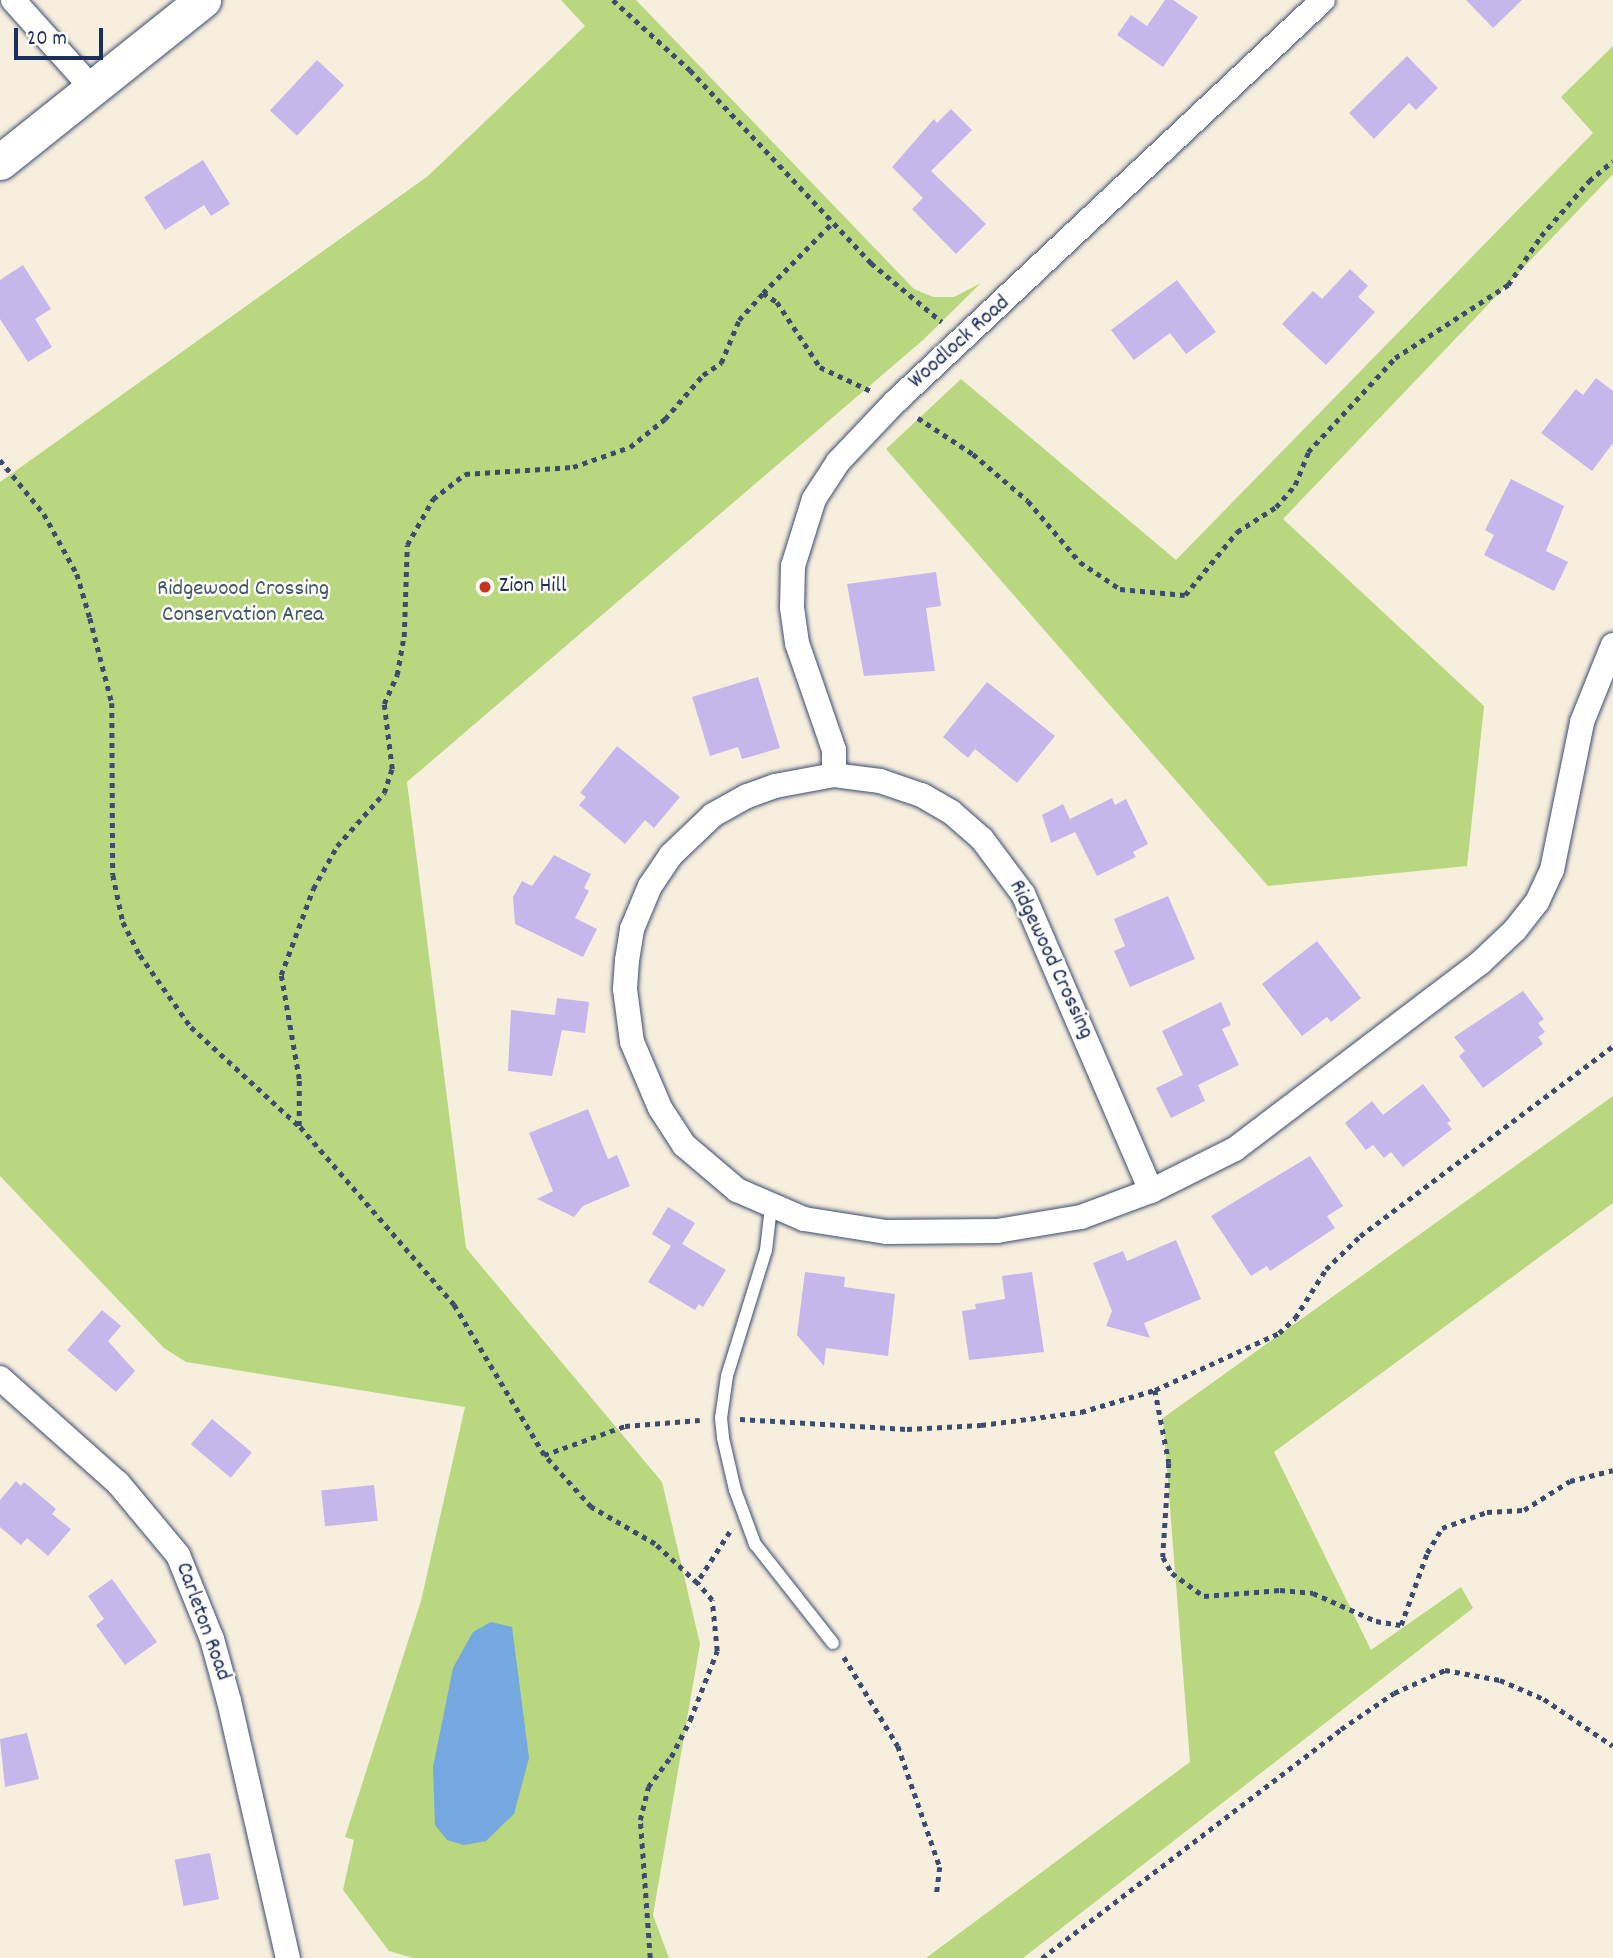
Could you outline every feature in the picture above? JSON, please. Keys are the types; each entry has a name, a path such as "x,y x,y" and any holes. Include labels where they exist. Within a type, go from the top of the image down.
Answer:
{"main road":[{"path":"0,162 203,0"}],"street":[{"path":"13,0 92,88"},
{"name":"Woodlock Road","path":"834,775 834,750 797,643 793,566 814,499 838,461 895,402 965,340 1323,0"},
{"name":"Ridgewood Crossing","path":"1151,1191 1023,894 1004,865 972,830 921,795 880,781 834,775 775,786 747,796 713,815 671,855 650,887 632,929 626,960 625,989 632,1042 660,1108 684,1145 737,1190 804,1219 886,1232 959,1234 1081,1217 1151,1191 1235,1149 1480,963 1515,930 1537,902 1552,870 1582,722 1613,645"},
{"name":"Carleton Road","path":"0,1378 118,1483 178,1555 212,1639 288,1958"}],"lane":[{"path":"771,1207 766,1250 727,1376 721,1418 745,1519 755,1544 833,1643"}],"path":[{"path":"612,0 690,71 871,263 965,340"},
{"path":"763,293 777,302 820,367 895,402 973,454 1028,501 1080,562 1120,589 1185,595 1237,532 1276,508 1295,485 1308,452 1395,358 1508,285 1541,236 1589,181 1613,161"},
{"path":"299,1126 299,1079 281,975 313,888 337,846 384,793 392,769 384,704 397,675 404,637 407,545 433,499 464,474 573,467 630,447 665,419 703,375 721,363 739,320 832,223"},
{"path":"0,460 44,514 77,574 90,618 112,703 113,875 123,922 140,955 191,1027 299,1126 454,1305 544,1455 591,1507 655,1544 712,1600 717,1651 676,1748 648,1787 640,1820 650,1958"},
{"path":"544,1455 625,1426 721,1418 907,1429 981,1425 1081,1412 1155,1390 1279,1333 1295,1318 1326,1269 1360,1236 1613,1046"},
{"path":"1155,1390 1169,1463 1163,1557 1172,1573 1204,1596 1280,1590 1313,1594 1376,1621 1401,1625 1427,1553 1442,1528 1487,1512 1524,1510 1570,1481 1613,1470"},
{"path":"697,1583 710,1558 745,1519"},
{"path":"833,1643 874,1701 898,1746 940,1867 937,1893"},
{"path":"1042,1958 1341,1729 1394,1693 1445,1670 1500,1680 1544,1699 1613,1746"}],"green space":[{"name":"Ridgewood Crossing Conservation Area","path":"561,0 636,0 914,289 933,297 954,297 981,283 923,340 407,782 466,1248 662,1482 700,1644 653,1915 669,1958 413,1958 389,1951 343,1890 354,1840 345,1837 421,1601 465,1407 186,1362 164,1348 0,1176 0,482 428,176 585,26"},
{"path":"1613,46 1613,174 1283,519 1484,706 1467,866 1268,886 886,449 961,379 1176,560 1593,133 1561,97"},
{"path":"1613,1096 1613,1203 1274,1452 1371,1650 1461,1587 1473,1608 1023,1958 926,1958 1190,1762 1163,1418"}],"water":[{"path":"491,1622 512,1627 529,1758 514,1814 486,1841 464,1845 447,1840 435,1825 433,1767 453,1668 473,1632"}],"building":[{"path":"1165,0 1173,0 1198,17 1163,67 1117,35 1131,15 1147,26"},
{"path":"1466,0 1522,0 1493,28"},
{"path":"1407,56 1438,88 1416,110 1409,103 1374,139 1349,113"},
{"path":"317,60 344,85 297,136 270,110"},
{"path":"951,109 972,130 931,171 986,224 956,254 912,209 923,198 892,167 934,119 937,123"},
{"path":"203,160 230,204 211,216 204,205 165,230 144,197"},
{"path":"23,265 51,309 35,319 52,347 28,362 0,319 0,280"},
{"path":"1350,269 1368,286 1358,297 1375,312 1326,365 1282,324 1313,291 1322,299"},
{"path":"1177,280 1216,332 1186,354 1170,333 1134,360 1111,330"},
{"path":"1596,378 1613,391 1613,443 1592,471 1541,433 1576,389 1583,395"},
{"path":"1511,479 1564,506 1546,551 1568,562 1554,591 1484,555 1494,535 1485,530"},
{"path":"936,572 941,606 926,608 935,671 864,676 847,584"},
{"path":"758,677 780,748 742,759 738,747 710,756 692,697"},
{"path":"987,682 1055,736 1017,783 975,749 968,758 943,737"},
{"path":"617,746 680,797 654,828 645,820 625,844 579,805 586,797 580,793"},
{"path":"1112,798 1115,805 1126,799 1148,844 1133,852 1136,857 1097,876 1075,832 1051,843 1042,815 1063,804 1070,819"},
{"path":"554,855 591,874 584,888 589,891 575,918 597,929 583,957 515,924 513,897 522,881 532,886"},
{"path":"1168,896 1195,959 1130,987 1114,951 1125,946 1114,919"},
{"path":"1317,941 1361,998 1331,1022 1327,1017 1302,1036 1262,984"},
{"path":"1523,991 1544,1019 1538,1023 1545,1032 1538,1037 1543,1044 1483,1088 1459,1056 1465,1051 1454,1037"},
{"path":"557,998 589,1002 585,1033 562,1030 552,1076 508,1071 511,1010 555,1015"},
{"path":"1221,1002 1231,1025 1222,1029 1239,1065 1198,1085 1205,1101 1171,1118 1156,1088 1183,1075 1162,1031"},
{"path":"1423,1084 1451,1121 1447,1123 1452,1129 1403,1167 1391,1152 1384,1158 1373,1145 1366,1150 1345,1123 1372,1101 1383,1115"},
{"path":"588,1109 608,1159 617,1155 630,1186 583,1206 574,1217 537,1199 553,1191 529,1133"},
{"path":"1310,1156 1343,1206 1327,1216 1335,1228 1270,1271 1267,1266 1251,1276 1211,1216"},
{"path":"668,1207 695,1223 682,1244 726,1270 703,1307 699,1304 695,1310 648,1282 671,1246 652,1234"},
{"path":"1176,1240 1201,1299 1144,1323 1150,1338 1106,1326 1112,1311 1093,1263 1123,1251 1127,1261"},
{"path":"805,1272 845,1277 844,1287 895,1294 888,1356 826,1348 824,1366 797,1335"},
{"path":"1032,1272 1044,1352 969,1360 962,1311 976,1309 975,1304 1005,1299 1002,1276"},
{"path":"102,1310 121,1326 108,1341 135,1371 116,1392 67,1350"},
{"path":"212,1419 252,1452 231,1478 191,1444"},
{"path":"16,1481 21,1486 24,1482 56,1509 52,1514 71,1529 48,1556 27,1538 21,1545 0,1527 0,1500"},
{"path":"374,1485 378,1521 325,1526 321,1491"},
{"path":"112,1579 157,1642 125,1665 96,1625 104,1619 88,1596"},
{"path":"27,1733 39,1779 5,1787 0,1739"},
{"path":"210,1853 219,1899 184,1906 175,1860"}],"place":[{"name":"Zion Hill","path":"485,587"}]}
